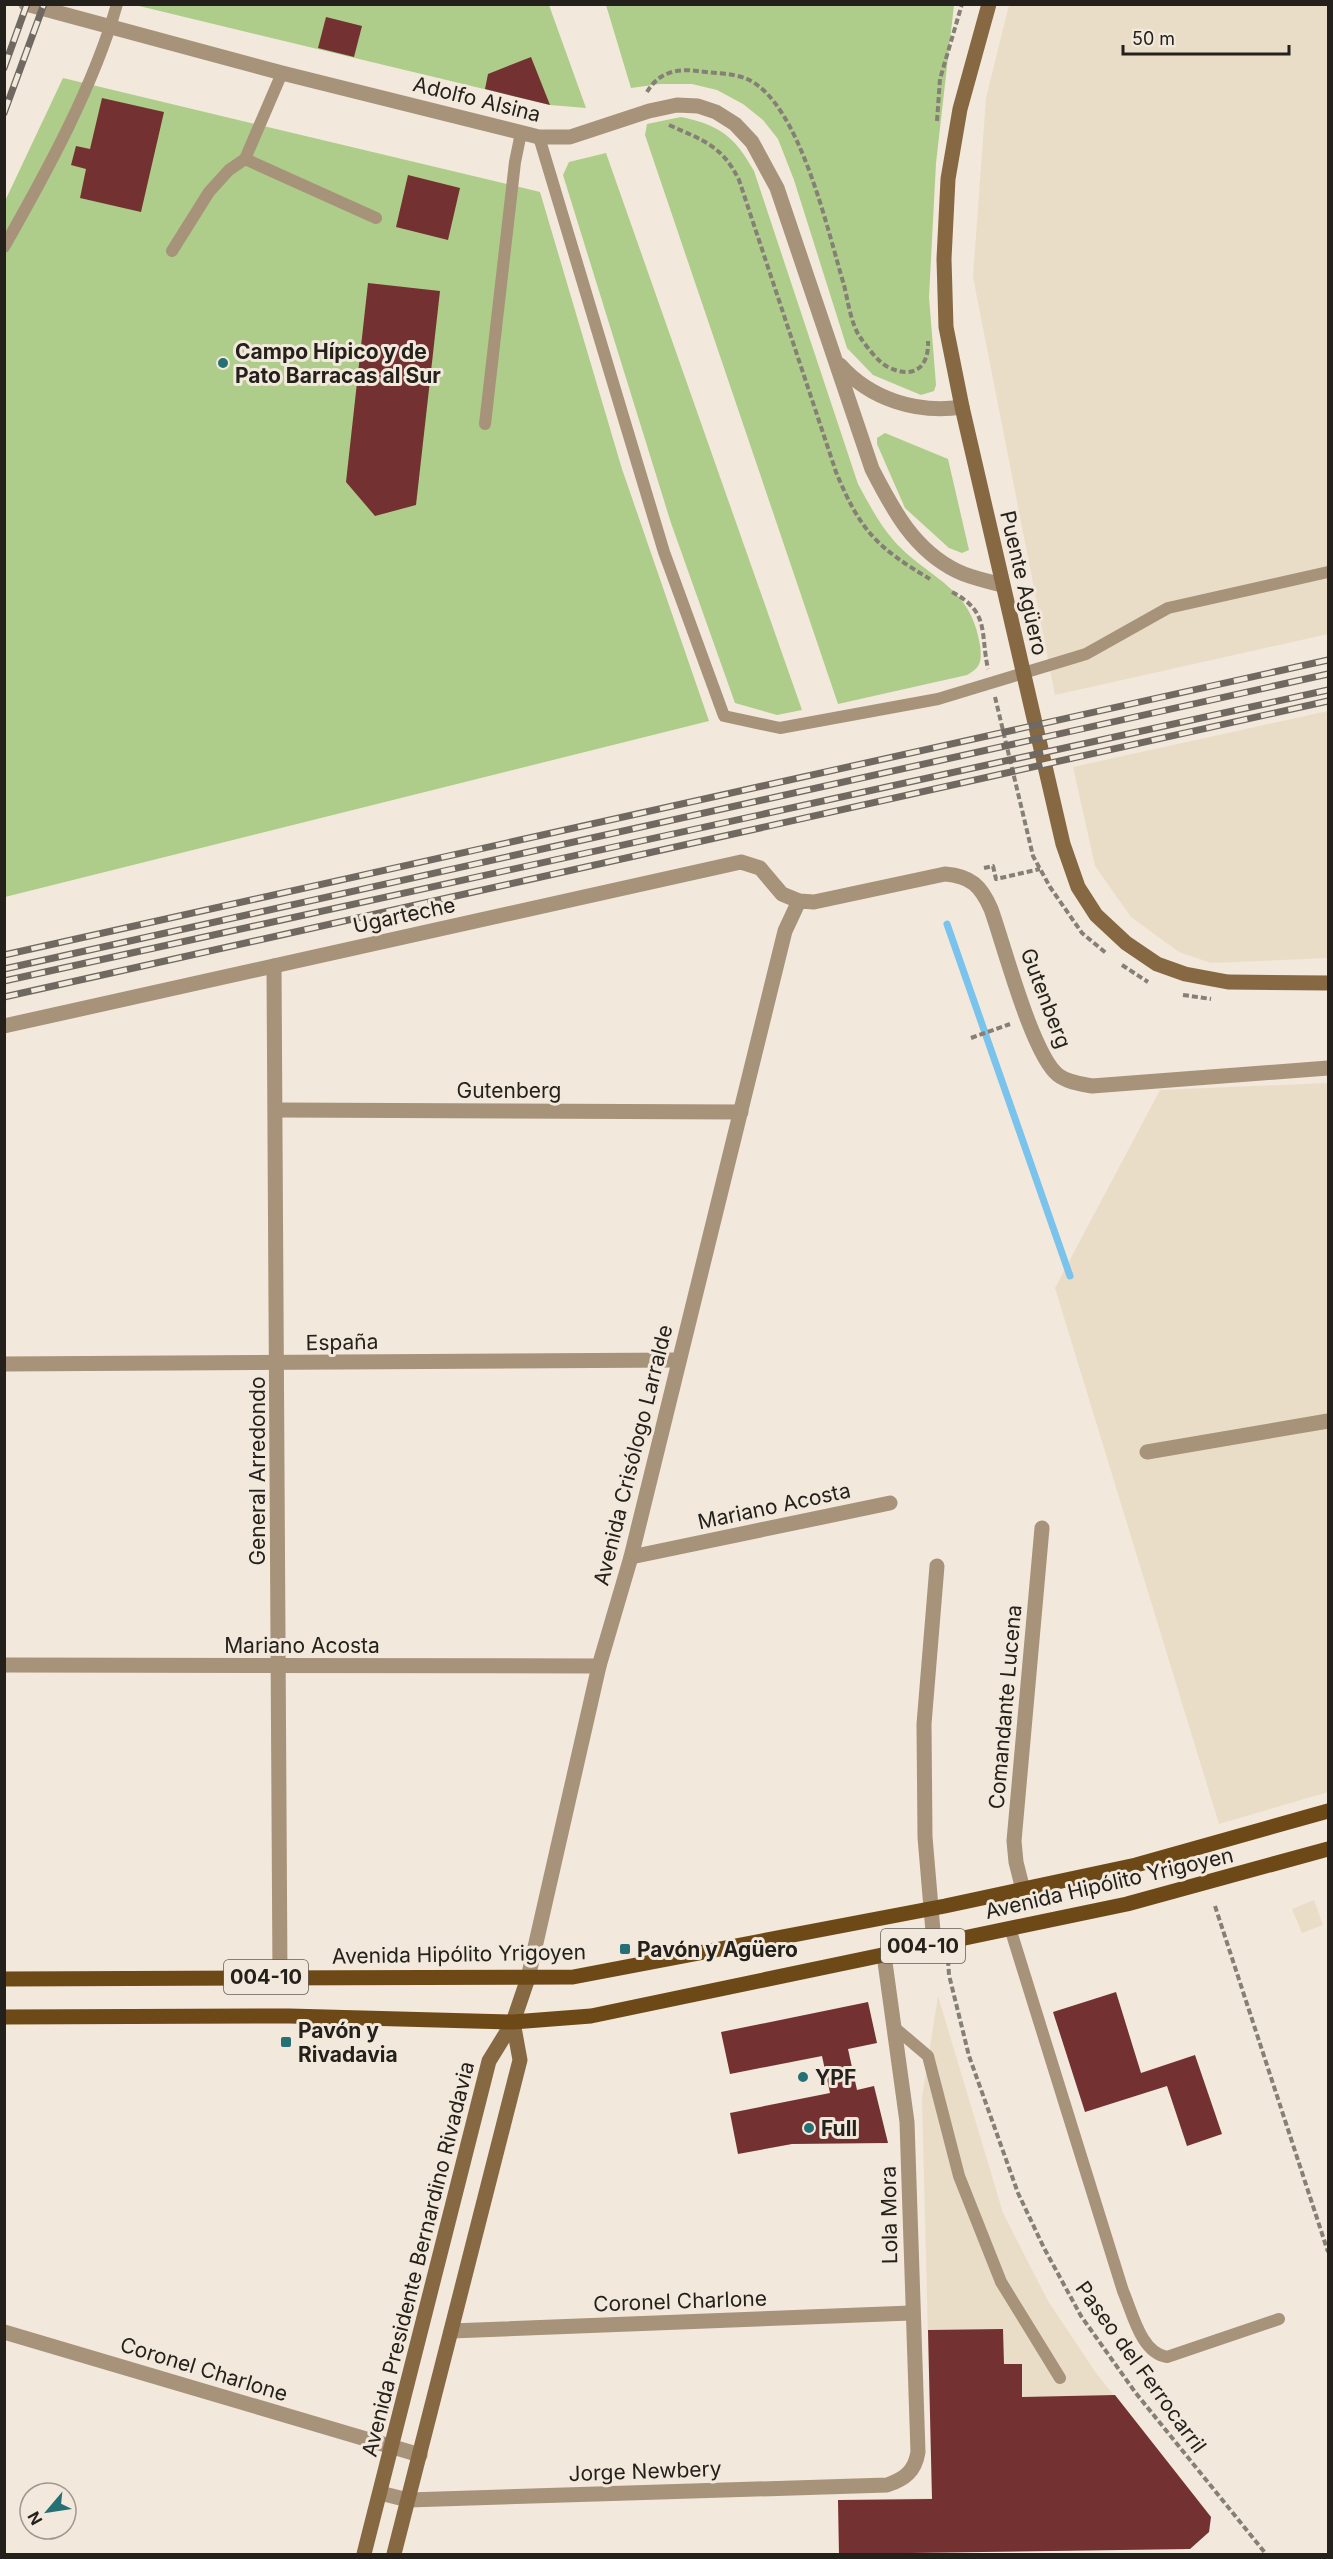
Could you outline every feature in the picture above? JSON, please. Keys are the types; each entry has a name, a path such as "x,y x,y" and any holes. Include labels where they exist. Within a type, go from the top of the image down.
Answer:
{"main road":[{"name":"Avenida Hipólito Yrigoyen","path":"4,1979 573,1977 1023,1890 1137,1865 1329,1811"},
{"name":"Avenida Hipólito Yrigoyen","path":"4,2017 289,2016 513,2022 591,2016 1176,1892 1329,1850"}],"street":[{"name":"Adolfo Alsina","path":"26,4 282,73 539,137 570,136 645,112 677,105 698,106 716,112 735,124 752,142 777,188 872,469 893,509 911,533 937,559 959,572 1002,585"},
{"name":"Puente Agüero","path":"989,4 960,109 948,179 944,259 946,327 1002,585 1063,844 1078,887 1096,915 1126,942 1156,964 1185,974 1228,982 1329,983"},
{"name":"Adolfo Alsina","path":"836,361 851,377 887,399 910,406 941,410 962,407"},
{"name":"Ugarteche","path":"4,1026 741,862 760,868 782,894 799,901"},
{"path":"799,901 814,902 945,874 957,875"},
{"name":"Gutenberg","path":"957,875 984,891 1040,1053 1058,1075 1075,1083 1092,1086 1329,1068"},
{"name":"Avenida Crisólogo Larralde","path":"513,2022 528,1978 599,1666 630,1557 785,931 799,901"},
{"name":"General Arredondo","path":"274,966 280,1666 280,1977"},
{"name":"Gutenberg","path":"276,1110 741,1112"},
{"name":"España","path":"4,1364 679,1360"},
{"path":"1146,1452 1329,1421"},
{"name":"Mariano Acosta","path":"630,1557 890,1503"},
{"name":"Comandante Lucena","path":"1023,1890 1016,1862 1014,1841 1042,1528"},
{"path":"937,1566 924,1724 925,1837 931,1908 940,1942"},
{"name":"Mariano Acosta","path":"4,1665 599,1666"},
{"name":"Lola Mora","path":"884,1955 907,2132 911,2313 918,2452 916,2463 909,2473"},
{"path":"394,2554 520,2060 513,2022"},
{"name":"Avenida Presidente Bernardino Rivadavia","path":"364,2554 489,2061 513,2022"},
{"name":"Coronel Charlone","path":"451,2331 911,2313"},
{"name":"Coronel Charlone","path":"4,2332 420,2455"},
{"name":"Jorge Newbery","path":"380,2493 408,2500 887,2485 900,2481 909,2473"}],"lane":[{"path":"4,247 52,160 110,28 117,4"},
{"path":"172,250 210,192 229,170 245,159 282,73"},
{"path":"485,424 515,162 521,133"},
{"path":"539,137 664,552 724,716 780,728 938,699 1086,654 1168,608 1329,572"},
{"path":"245,159 376,218"},
{"path":"1010,1928 1123,2291 1148,2347 1155,2355 1167,2357 1279,2319"},
{"path":"895,2028 928,2056 959,2176 1001,2282 1060,2378"}],"path":[{"path":"937,123 940,79 962,4"},
{"path":"645,112 646,93 651,85 666,72 693,71 746,79 765,91 812,176 859,336 887,367 912,373 922,368 929,355 928,333"},
{"path":"665,123 714,146 729,160 739,180 836,472 850,507 869,536 891,556 939,584"},
{"path":"948,589 967,599 978,611 992,683 1024,819"},
{"path":"957,875 993,866 996,879 1040,869"},
{"path":"971,1038 995,1030"},
{"path":"1215,1906 1329,2251"},
{"name":"Paseo del Ferrocarril","path":"940,1942 969,2056 1018,2193 1044,2248 1081,2316 1135,2392 1266,2554"},
{"path":"1309,2191 1329,2251"}],"shaded area":[{"path":"1009,5 1328,5 1328,634 1055,695 973,277 986,98"},
{"path":"1328,711 1328,958 1211,963 1179,952 1131,917 1095,866 1073,767"},
{"path":"1328,1083 1328,1792 1219,1824 1055,1288 1160,1090"},
{"path":"1314,1900 1323,1925 1302,1933 1292,1909"},
{"path":"938,1996 1003,2213 1048,2301 1096,2373 1211,2517 1209,2532 1190,2549 839,2554 838,2500 932,2498 922,2098"}],"green space":[{"path":"135,5 549,5 586,108 550,105"},
{"path":"606,5 954,5 936,163 929,297 936,385 934,391 921,395 873,375 847,348 794,180 778,139 763,120 743,104 717,90 692,84 660,84 631,88"},
{"name":"Campo Hípico y de Pato Barracas al Sur","path":"63,78 540,192 622,469 709,721 5,897 5,201"},
{"path":"681,117 706,124 725,134 740,149 754,171 858,484 889,535 908,555 958,597 968,609 975,625 981,655 978,666 967,675 838,704 645,135 647,124"},
{"path":"606,153 802,710 777,715 735,703 671,523 563,175 569,162"},
{"path":"885,433 948,459 969,550 962,553 949,548 905,508 877,444 877,438"}],"building":[{"path":"326,17 362,26 354,57 318,48"},
{"path":"531,57 550,105 485,89 488,74"},
{"path":"102,98 164,112 141,212 80,198 86,169 71,165 76,146 90,149"},
{"path":"408,175 460,188 448,240 396,227"},
{"path":"368,283 440,291 416,505 375,516 346,482"},
{"path":"1116,1992 1141,2073 1195,2055 1222,2134 1187,2146 1167,2086 1085,2112 1053,2012"},
{"path":"868,2002 877,2043 848,2049 857,2090 874,2086 888,2143 792,2144 738,2154 730,2113 830,2093 822,2056 730,2074 721,2032"},
{"path":"1003,2329 1004,2364 1022,2364 1022,2397 1115,2395 1211,2517 1209,2532 1190,2549 839,2554 838,2500 932,2499 928,2330"}],"waterway":[{"path":"947,924 1070,1276"}],"railway":[{"path":"4,68 27,4"},
{"path":"4,113 44,4"},
{"path":"4,955 1328,660"},
{"path":"4,969 1328,674"},
{"path":"4,981 1328,690"},
{"path":"4,997 1328,701"}],"place":[{"name":"Campo Hípico y de Pato Barracas al Sur","path":"223,363"},
{"name":"Pavón y Agüero","path":"625,1949"},
{"name":"Pavón y Rivadavia","path":"286,2042"},
{"name":"YPF","path":"803,2077"},
{"name":"Full","path":"809,2128"}]}
